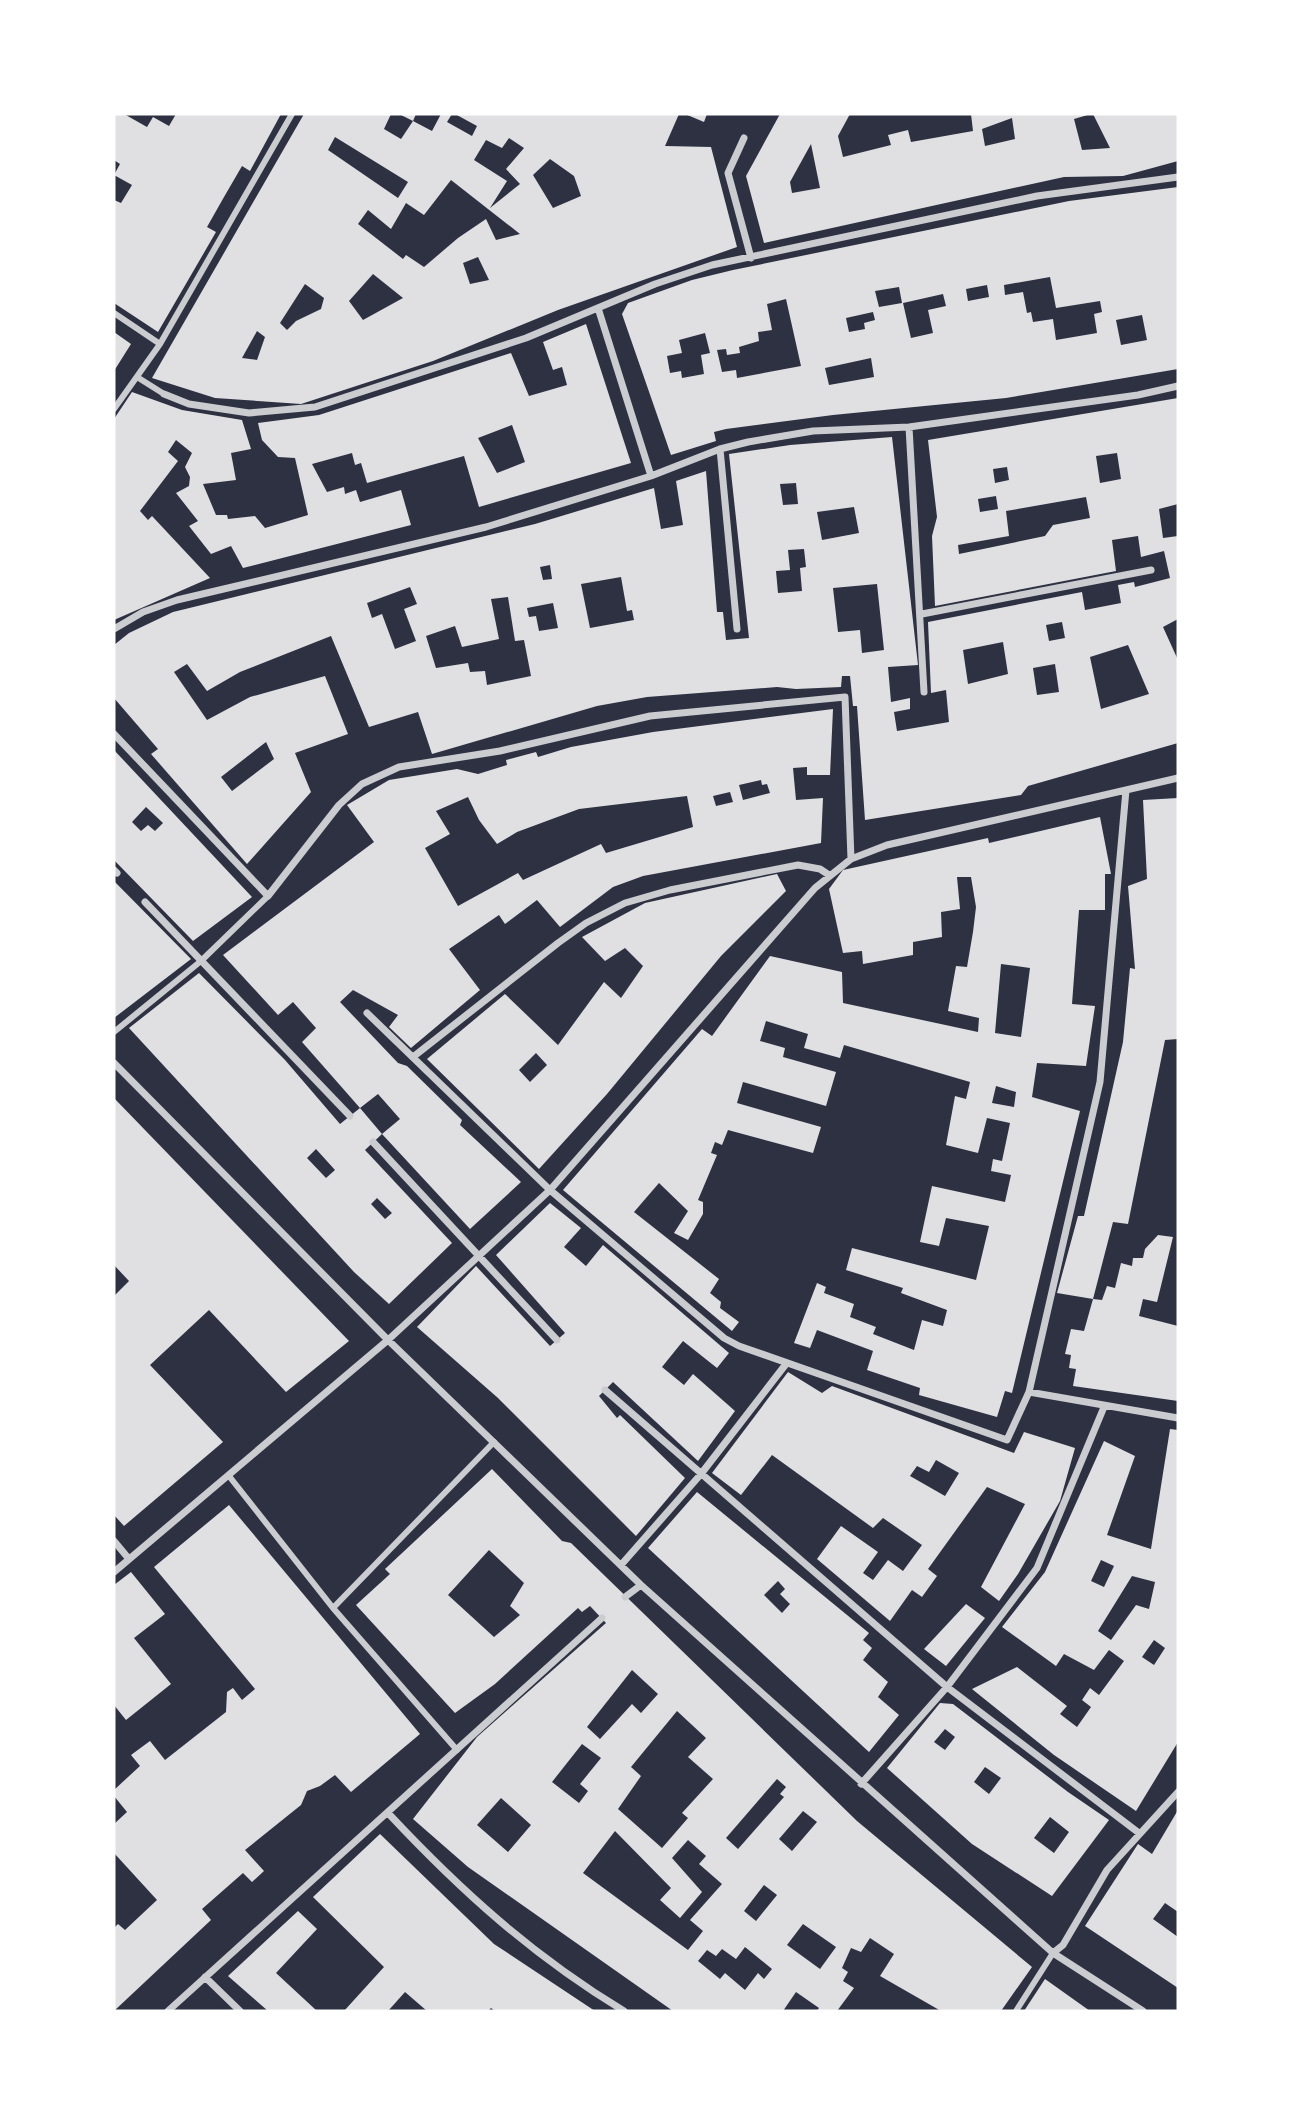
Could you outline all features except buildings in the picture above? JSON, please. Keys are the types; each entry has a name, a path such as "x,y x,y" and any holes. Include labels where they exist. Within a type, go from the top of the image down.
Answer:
{"street":[{"path":"114,409 160,344 292,114"},
{"path":"744,138 728,173 751,258"},
{"path":"137,377 164,394 189,404 249,413 315,407 526,338 655,284 712,265 1037,196 1178,177"},
{"path":"598,309 650,476"},
{"path":"114,313 160,344"},
{"path":"114,629 143,612 177,600 486,527 650,476 720,449 813,431 909,427 1138,395 1178,386"},
{"path":"909,427 922,614 924,692"},
{"path":"720,449 737,629"},
{"path":"922,614 1151,570"},
{"path":"114,1032 201,961 268,896 339,805 362,784 399,767 500,751 650,716 845,697 851,859"},
{"path":"114,734 268,896"},
{"path":"114,1572 388,1340 550,1190 785,920 829,875 851,859 887,845 1178,778"},
{"path":"367,1013 550,1190 724,1338 786,1364 1007,1440 1029,1392 1101,1082 1126,790"},
{"path":"413,1057 558,943 625,903 670,890 798,865 820,869 829,875"},
{"path":"145,902 350,1116"},
{"path":"114,1063 388,1340 641,1585 1053,1953 1143,2011"},
{"path":"373,1142 557,1340"},
{"path":"621,1565 701,1475 786,1364"},
{"path":"605,1390 947,1687 1139,1833"},
{"path":"1029,1392 1178,1418"},
{"path":"861,1784 947,1687 1037,1568 1104,1407"},
{"path":"333,1608 494,1442"},
{"path":"229,1476 333,1608 457,1750"},
{"path":"114,1541 129,1559"},
{"path":"625,1597 641,1585"},
{"path":"167,2011 602,1618"},
{"path":"1016,2011 1053,1953 1063,1945 1107,1870 1178,1792"},
{"path":"388,1813 447,1875 505,1929 624,2011"},
{"path":"205,1978 240,2011"}]}
